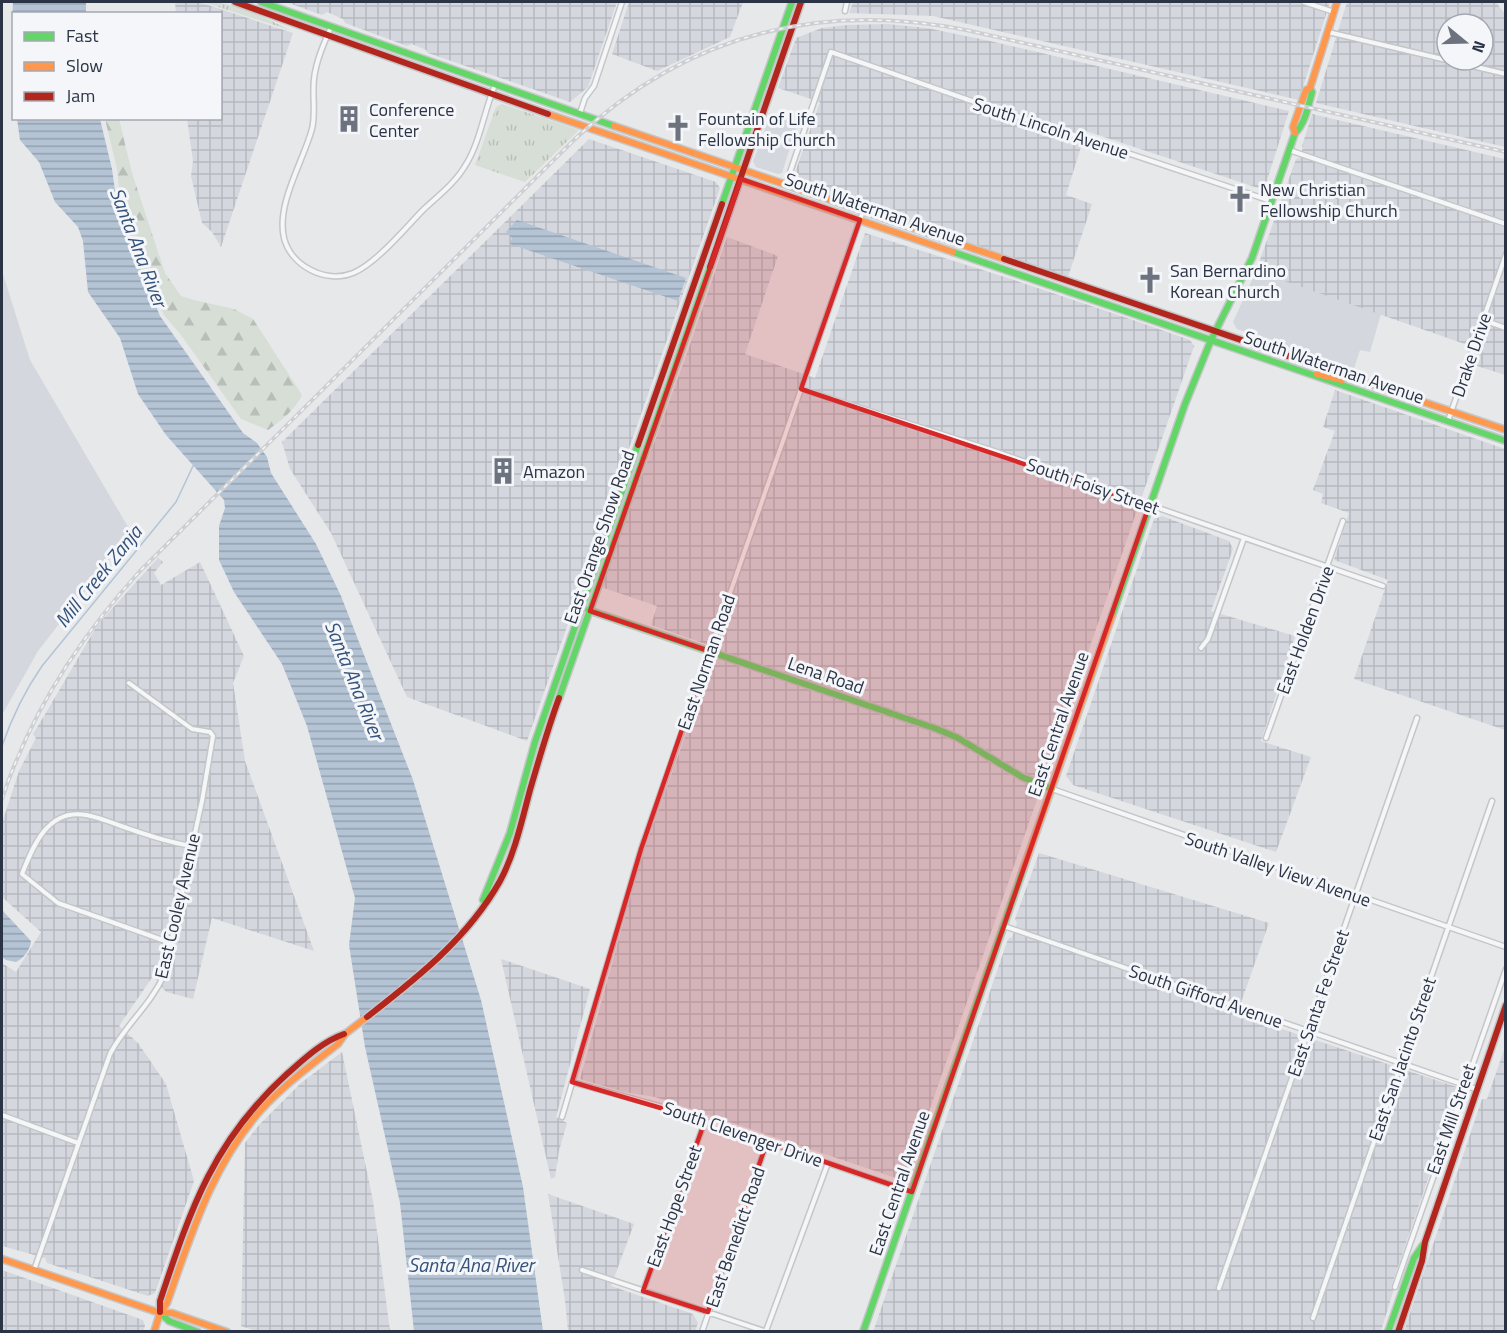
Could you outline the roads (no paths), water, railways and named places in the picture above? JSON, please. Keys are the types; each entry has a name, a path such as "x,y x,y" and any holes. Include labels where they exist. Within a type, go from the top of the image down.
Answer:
{"main road":[{"name":"South Waterman Avenue","path":"235,2 491,94 1506,441"},
{"name":"South Waterman Avenue","path":"261,2 495,85 1506,430"},
{"name":"East Orange Show Road","path":"478,911 506,846 530,755 792,2"},
{"name":"East Orange Show Road","path":"345,1034 433,964 455,942 500,880 508,864 536,764 801,2"},
{"name":"East Central Avenue","path":"863,1332 1188,396 1211,340 1252,258 1295,133 1300,129 1312,92 1310,88 1337,2"},
{"path":"680,328 688,331"},
{"path":"1304,373 1327,375 1342,380 1346,376"},
{"name":"Lena Road","path":"582,608 937,729 978,749 1022,777 1052,789"},
{"path":"559,673 567,676"},
{"path":"518,799 527,801"},
{"name":"East Mill Street","path":"1398,1332 1422,1261 1425,1242 1476,1089 1503,1021 1506,1005"},
{"path":"154,1332 160,1313 160,1298 201,1186 230,1137 254,1106 278,1081 334,1037 345,1034"},
{"path":"160,1313 167,1304 200,1211 217,1173 249,1125 285,1087 338,1044 345,1034"},
{"path":"278,1081 285,1087"},
{"name":"East Mill Street","path":"1389,1332 1414,1258 1425,1242"},
{"path":"2,1259 160,1313 172,1313 227,1332"},
{"path":"160,1313 169,1322 198,1332"}],"street":[{"path":"580,113 585,98 594,86 622,2"},
{"path":"845,11 847,2"},
{"path":"1304,2 1334,12"},
{"path":"331,27 315,69 312,129 285,206 282,226 287,247 303,265 322,275 337,277 351,274 371,262 458,176 470,158 495,85"},
{"path":"1328,32 1506,74"},
{"name":"South Lincoln Avenue","path":"786,184 831,52 958,97 1272,201"},
{"path":"1289,150 1506,224"},
{"name":"East Norman Road","path":"562,1118 635,868 863,211"},
{"name":"Drake Drive","path":"1447,422 1506,254"},
{"path":"1483,320 1506,328"},
{"name":"South Foisy Street","path":"801,389 991,450 1383,586"},
{"name":"East Holden Drive","path":"1266,738 1343,521"},
{"path":"1201,648 1208,639 1244,538"},
{"name":"East Cooley Avenue","path":"34,1270 110,1053 121,1035 158,989 167,964 213,736 210,732 192,729 129,683"},
{"name":"East Santa Fe Street","path":"1219,1288 1418,718"},
{"name":"South Valley View Avenue","path":"1052,789 1506,947"},
{"name":"East San Jacinto Street","path":"1313,1318 1492,801"},
{"path":"171,943 53,901 22,874 35,842 44,830 60,818 77,814 91,816 162,840 192,846"},
{"name":"South Gifford Avenue","path":"1004,926 1476,1089"},
{"path":"1395,1287 1506,969"},
{"name":"South Clevenger Drive","path":"572,1082 657,1105 912,1192"},
{"path":"2,1115 78,1143"},
{"name":"East Hope Street","path":"643,1291 705,1121"},
{"name":"East Benedict Road","path":"702,1332 768,1142"},
{"path":"582,1270 766,1331 828,1163"}],"water":[{"path":"13,2 86,2 86,12 13,12"},
{"name":"Santa Ana River","path":"17,120 100,120 112,169 118,212 160,316 243,433 257,443 267,457 271,473 316,544 341,596 413,780 481,1000 523,1187 543,1331 414,1331 400,1203 365,1047 349,945 355,898 307,726 282,664 234,592 219,560 219,526 225,508 224,500 166,435 138,394 120,338 88,292 83,241 78,227 55,202 39,162 20,140"},
{"path":"517,220 686,278 678,301 510,244 512,238 506,232"},
{"path":"2,910 31,941 26,953 16,962 2,957"}],"waterway":[{"name":"Mill Creek Zanja","path":"2,746 19,705 42,666 176,502 194,464"}],"railway":[{"path":"2,799 27,737 59,678 97,623 140,571 575,139 618,103 662,74 708,51 756,35 806,24 858,20 911,22 966,30 1506,152"}],"place":[{"name":"Conference Center","path":"349,119"},
{"name":"Fountain of Life Fellowship Church","path":"678,128"},
{"name":"New Christian Fellowship Church","path":"1240,199"},
{"name":"San Bernardino Korean Church","path":"1150,280"},
{"name":"Amazon","path":"503,471"}]}
